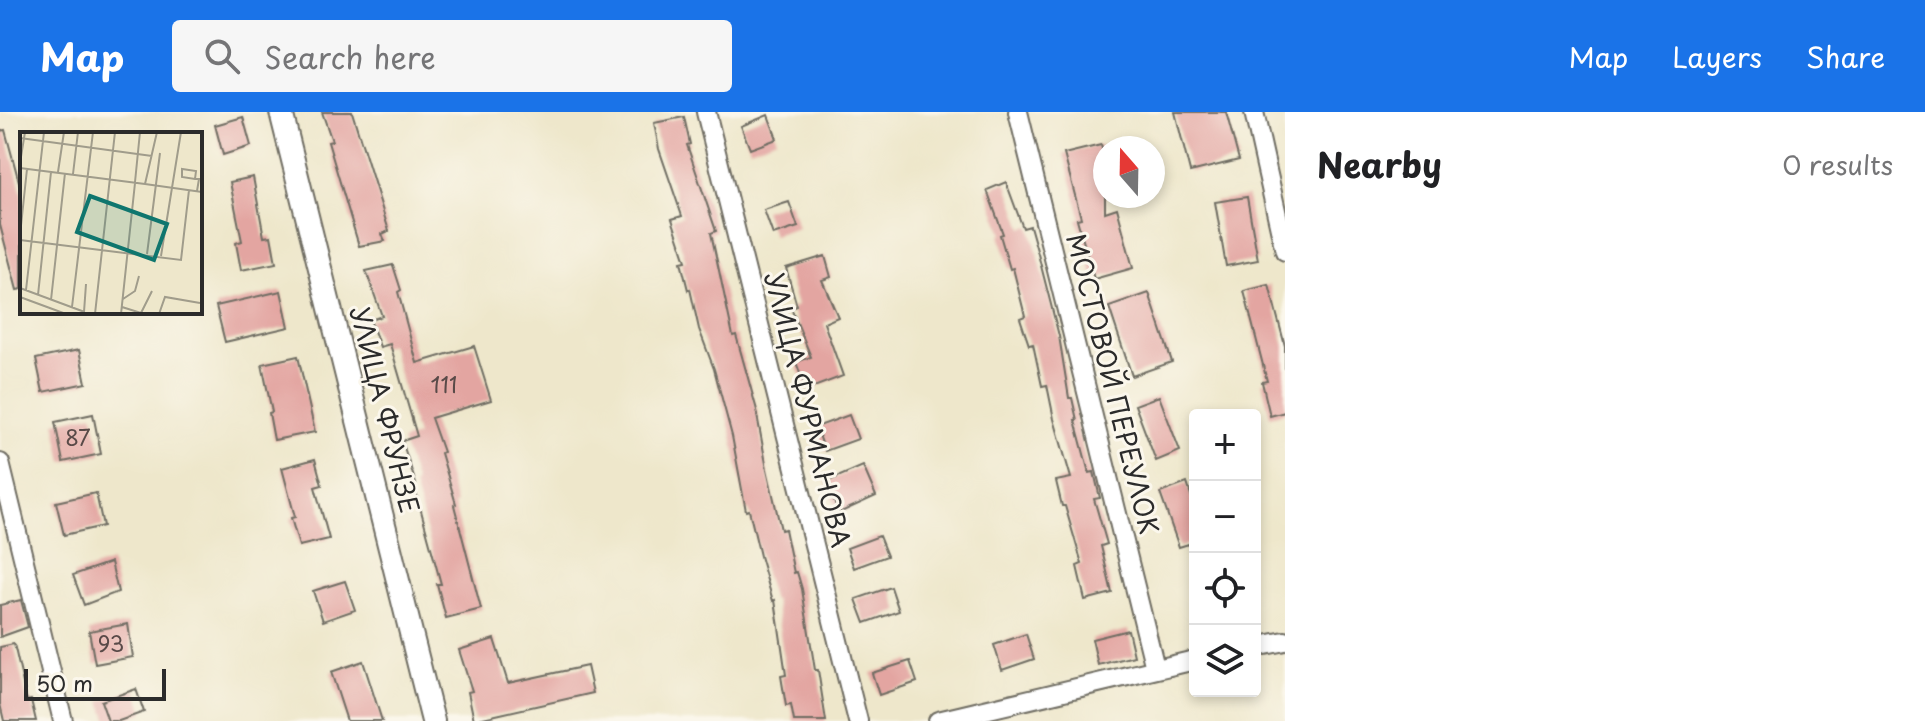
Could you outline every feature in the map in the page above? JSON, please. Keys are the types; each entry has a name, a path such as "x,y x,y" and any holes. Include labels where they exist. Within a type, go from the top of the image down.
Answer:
{"street":[{"name":"УЛИЦА ФРУНЗЕ","path":"281,112 433,721"},
{"name":"УЛИЦА ФУРМАНОВА","path":"706,112 858,721"},
{"name":"МОСТОВОЙ ПЕРЕУЛОК","path":"1018,112 1155,668"},
{"path":"1254,112 1285,251"},
{"path":"0,463 63,721"},
{"path":"1261,646 1285,641"},
{"path":"938,721 1189,661"}],"building":[{"path":"322,112 352,112 389,231 382,234 385,241 359,246"},
{"path":"1175,112 1226,112 1239,160 1190,172"},
{"path":"768,115 777,139 750,149 741,126"},
{"path":"243,117 251,146 223,155 215,125"},
{"path":"684,117 690,144 687,145 716,231 711,233 733,336 736,335 758,414 781,530 785,529 794,573 797,572 802,589 826,721 794,721 791,705 786,706 781,676 786,675 775,600 749,510 746,511 732,436 681,262 686,261 672,219 682,216 659,149 654,123"},
{"path":"5,130 20,186 20,289 17,290 0,225 0,131"},
{"path":"1093,147 1093,208 1105,208 1105,212 1117,208 1133,268 1094,279 1077,219 1081,218 1064,154"},
{"path":"253,177 264,237 271,236 276,263 241,270 236,243 242,241 230,182"},
{"path":"1006,182 1023,228 1030,226 1059,336 1069,398 1072,398 1089,473 1094,472 1100,498 1094,499 1107,544 1101,546 1112,593 1085,600 1077,566 1082,564 1056,481 1071,478 1047,385 1042,386 1033,344 1029,345 1020,318 1025,316 1013,268 1010,269 1000,235 1003,234 987,190"},
{"path":"1247,197 1258,260 1226,266 1215,202"},
{"path":"789,202 798,227 773,235 764,210"},
{"path":"825,256 831,277 822,280 838,317 824,323 843,376 806,390 796,362 811,357 791,308 797,306 786,268"},
{"path":"393,265 417,363 474,346 491,400 431,418 443,452 481,609 446,618 437,584 441,584 402,441 417,436 390,344 380,347 370,320 382,316 366,271"},
{"path":"1269,285 1285,346 1285,412 1270,416 1262,382 1267,381 1244,291"},
{"path":"281,291 289,327 225,342 216,306"},
{"path":"1149,293 1172,362 1132,376 1109,307"},
{"path":"79,350 86,383 43,392 36,359"},
{"path":"298,356 315,432 274,440 262,364"},
{"path":"1159,396 1180,451 1156,461 1135,405"},
{"path":"93,414 101,454 63,462 55,422"},
{"path":"849,415 858,439 825,451 816,427"},
{"path":"315,459 322,485 315,487 329,539 299,546 282,468"},
{"path":"863,466 876,496 839,513 826,482"},
{"path":"1187,483 1189,544 1179,547 1160,493"},
{"path":"96,493 103,526 64,535 56,502"},
{"path":"879,536 887,556 854,568 847,548"},
{"path":"111,562 118,592 84,605 73,575"},
{"path":"345,581 355,610 323,621 313,591"},
{"path":"891,587 899,611 865,623 856,599"},
{"path":"21,600 28,627 0,637 0,605"},
{"path":"128,624 133,657 95,664 89,631"},
{"path":"1128,630 1134,656 1098,665 1092,639"},
{"path":"1026,634 1034,659 1002,670 994,645"},
{"path":"494,639 508,683 587,666 593,693 474,720 468,692 472,691 459,650"},
{"path":"14,644 27,701 31,700 36,721 4,721 0,704 0,647"},
{"path":"363,661 382,721 347,721 331,672"},
{"path":"910,661 917,682 879,695 872,673"},
{"path":"136,689 144,712 119,721 108,721 101,701"}]}
